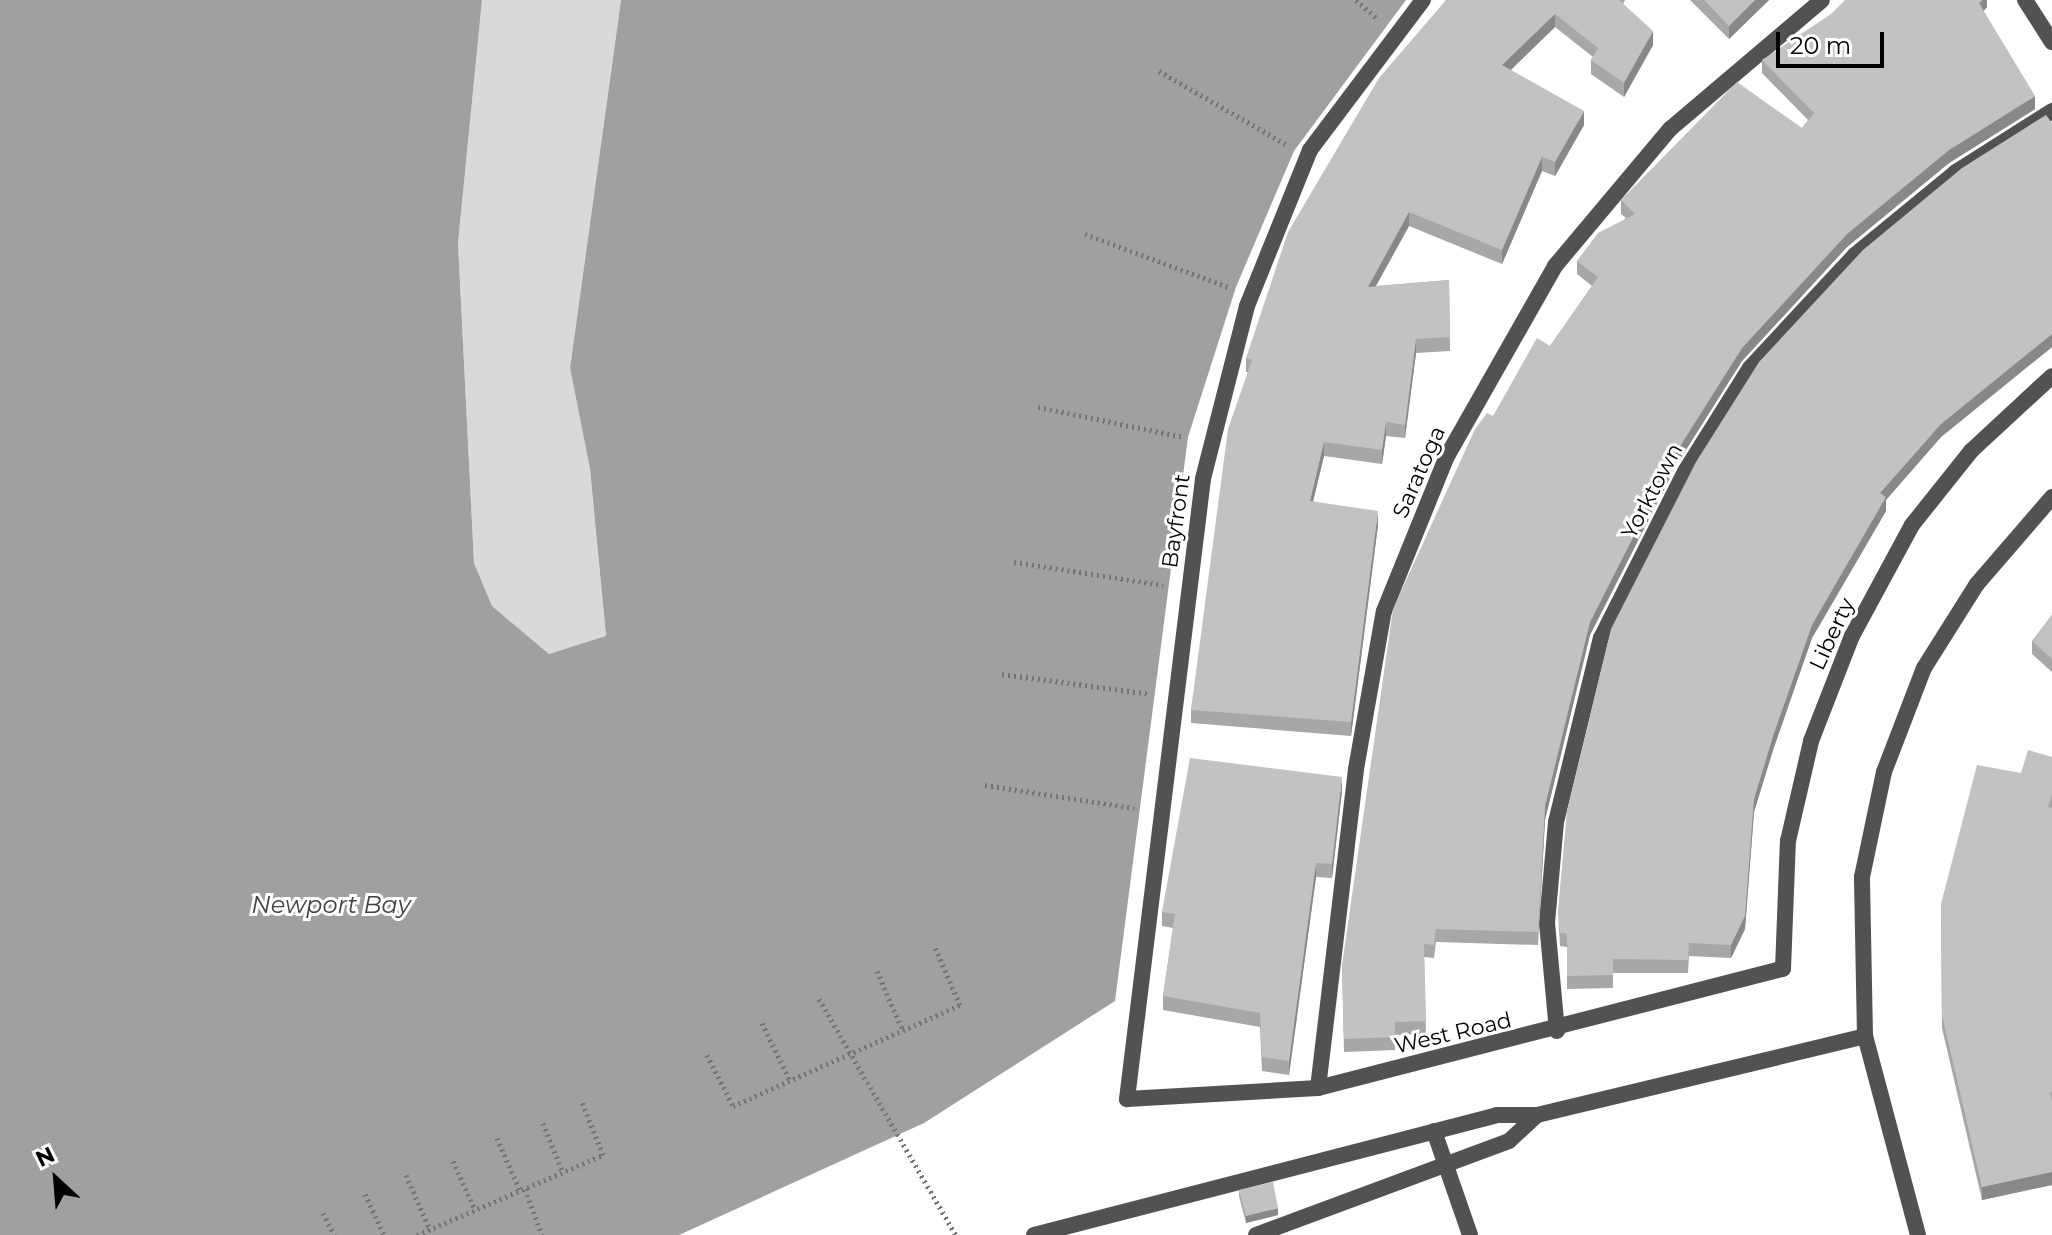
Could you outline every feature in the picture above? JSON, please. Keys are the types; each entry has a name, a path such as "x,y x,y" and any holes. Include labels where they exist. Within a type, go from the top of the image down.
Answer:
{"street":[{"name":"Bayfront","path":"1127,1099 1203,479 1247,306 1310,150 1423,0"},
{"name":"Saratoga","path":"1318,1088 1356,769 1384,611 1446,458 1555,266 1670,129 1822,0"},
{"path":"2025,0 2052,42"},
{"name":"Yorktown","path":"1557,1031 1547,923 1556,822 1601,638 1686,470 1750,368 1855,255 1956,172 2052,111"},
{"name":"Liberty","path":"1783,969 1788,841 1811,741 1852,636 1912,525 1971,451 2052,376"},
{"path":"1918,1235 1865,1036 1862,877 1884,772 1932,656 1977,584 2052,497"},
{"name":"West Road","path":"1127,1099 1318,1088 1557,1031 1783,969"},
{"path":"1034,1235 1497,1115 1537,1115 1865,1036"},
{"path":"1256,1235 1444,1162 1509,1141 1537,1115"},
{"path":"1434,1131 1470,1235"}],"path":[{"path":"1356,0 1379,20"},
{"path":"1159,71 1292,148"},
{"path":"1085,234 1229,288"},
{"path":"1038,407 1184,437"},
{"path":"1014,562 1163,585"},
{"path":"1002,674 1149,694"},
{"path":"985,785 1134,808"},
{"path":"707,1055 733,1106 960,1005 934,945"},
{"path":"877,971 903,1031"},
{"path":"819,999 847,1056 956,1235"},
{"path":"762,1023 790,1081"},
{"path":"417,1235 603,1155 582,1102"},
{"path":"543,1123 563,1173"},
{"path":"497,1138 542,1235"},
{"path":"453,1161 475,1210"},
{"path":"406,1175 430,1230"},
{"path":"365,1194 384,1235"},
{"path":"323,1213 334,1235"}],"shaded area":[{"path":"482,0 621,0 570,368 590,469 606,637 549,654 492,606 474,563 458,243"}],"water":[{"name":"Newport Bay","path":"0,0 482,0 458,243 474,563 492,606 549,654 606,636 590,469 570,368 621,0 1406,0 1294,151 1236,287 1188,437 1115,1001 924,1123 679,1235 0,1235"}],"building":[{"path":"1446,0 1619,0 1653,31 1624,83 1591,60 1598,48 1555,14 1502,65 1584,111 1555,162 1542,157 1502,250 1409,212 1368,287 1449,280 1450,337 1416,339 1405,425 1386,422 1382,450 1324,442 1310,501 1378,511 1351,722 1191,710 1228,429 1252,360 1246,358 1288,232 1379,78"},
{"path":"1704,0 1755,0 1729,26"},
{"path":"1845,0 1982,0 1979,3 2035,96 1949,150 1847,234 1742,348 1677,451 1590,622 1545,806 1538,932 1436,929 1434,945 1424,944 1426,1021 1395,1022 1395,1037 1344,1039 1342,965 1393,609 1475,429 1487,413 1493,416 1537,338 1550,346 1598,277 1577,261 1598,233 1635,214 1621,200 1737,82 1802,128 1814,113 1762,60 1831,14"},
{"path":"2046,115 2052,123 2052,334 1941,424 1880,493 1886,497 1812,625 1773,736 1754,799 1745,916 1731,945 1689,943 1688,960 1613,959 1613,975 1567,976 1567,934 1560,933 1558,910 1567,811 1611,629 1696,462 1759,362 1863,250 1962,168"},
{"path":"2052,615 2052,659 2032,641"},
{"path":"2028,750 2052,757 2052,794 2048,807 2052,808 2052,1172 1982,1187 1942,1015 1941,904 1977,765 2021,773"},
{"path":"1190,758 1342,777 1332,864 1316,863 1289,1061 1262,1057 1260,1013 1163,996 1175,914 1162,912"},
{"path":"1273,1182 1278,1208 1246,1216 1239,1190"}]}
